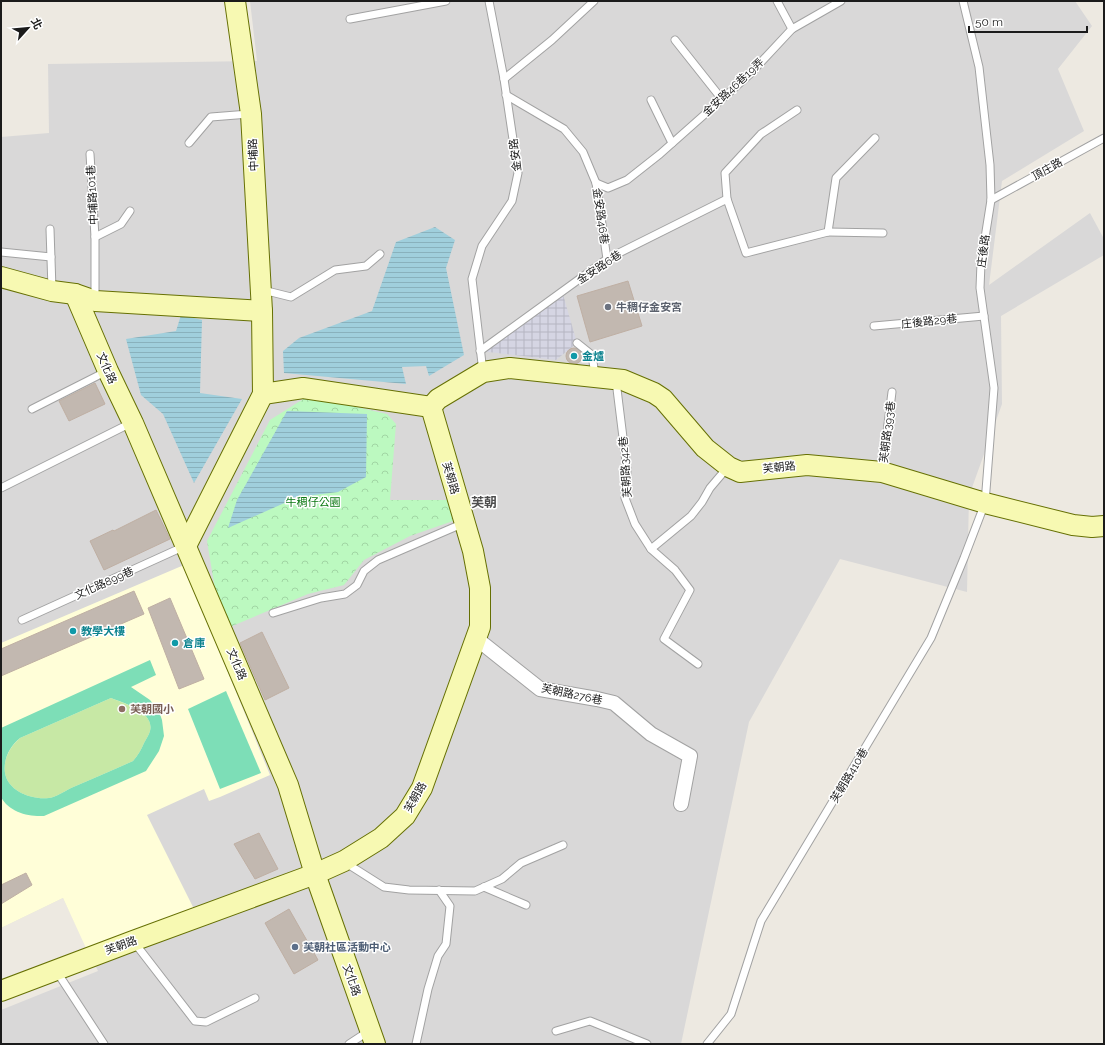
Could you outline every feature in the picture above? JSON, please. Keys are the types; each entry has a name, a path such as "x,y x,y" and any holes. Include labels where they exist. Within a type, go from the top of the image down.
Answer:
{"street":[{"name":"中埔路","path":"235,1 251,114 262,311 263,394"},
{"path":"1,276 52,291 75,294 95,301 262,311"},
{"name":"文化路","path":"75,294 133,423 288,785 315,874 372,1037"},
{"name":"芙朝路","path":"1,991 315,874 344,861 381,838 405,816 422,788 480,628 480,588 473,551 431,407 438,399 483,372 510,368 623,380 654,393 663,399 705,448 729,467 740,472 807,464 882,472 985,503 1073,525 1092,527 1104,526"},
{"path":"186,546 263,394 303,388 431,407"},
{"name":"芙朝路276巷","path":"476,639 540,689 614,703 651,734 690,756 681,804"}],"lane":[{"path":"350,19 446,1"},
{"name":"金安路","path":"483,372 472,279 482,246 512,201 518,173 504,79 489,1"},
{"path":"504,79 552,40 594,1"},
{"path":"777,1 792,29 841,1"},
{"name":"庄後路","path":"963,1 979,67 990,165 991,200 981,263 980,288 994,388 985,503"},
{"name":"金安路46巷19弄","path":"596,183 608,188 627,180 672,143 721,98 749,75 792,29"},
{"path":"675,40 721,98"},
{"name":"金安路46巷","path":"506,95 564,129 583,152 596,183 607,259"},
{"path":"652,100 672,143"},
{"path":"797,110 761,134 725,173 727,198 746,253 828,232 883,234"},
{"path":"189,143 211,117 251,114"},
{"path":"828,232 836,178 875,138"},
{"name":"頂庄路","path":"991,200 1104,138"},
{"name":"中埔路101巷","path":"90,154 95,237 95,301"},
{"name":"金安路6巷","path":"480,351 607,259 727,198"},
{"name":"中埔路101巷","path":"95,237 121,224 130,211"},
{"path":"50,229 52,291"},
{"path":"1,252 51,257"},
{"path":"261,290 291,297 335,270 366,266 380,254"},
{"name":"庄後路29巷","path":"874,326 984,316"},
{"path":"577,343 592,354 596,377"},
{"path":"32,409 108,370"},
{"name":"芙朝路342巷","path":"616,379 627,470 625,498 635,524 651,549 675,570 690,590 664,639 698,664"},
{"name":"芙朝路393巷","path":"882,472 892,392"},
{"path":"1,488 133,423"},
{"path":"651,549 691,516 702,502 710,488 729,467"},
{"name":"芙朝路410巷","path":"707,1044 730,1014 760,921 931,638 985,503"},
{"path":"273,613 321,598 344,594 357,585 364,570 378,560 464,523"},
{"name":"文化路899巷","path":"22,620 186,546"},
{"path":"344,861 384,887 409,890 476,891 502,879 521,863 563,846"},
{"path":"484,887 526,905"},
{"path":"416,1044 428,989 438,956 446,944 447,938 450,906 439,890"},
{"path":"133,941 195,1021 206,1022 255,998"},
{"path":"56,970 104,1044"},
{"path":"556,1032 590,1021 648,1044"},
{"path":"349,1044 372,1037"}],"shaded area":[{"path":"250,1 1075,1 1092,26 1058,69 1084,131 1002,181 989,285 1090,213 1104,239 1104,255 1001,316 1002,404 969,496 967,592 840,559 749,722 681,1044 1,1044 1,1010 98,971 63,898 1,928 1,137 49,133 48,64 257,61"},
{"path":"562,291 577,343 556,360 480,351"},
{"name":"芙朝國小","path":"184,565 270,775 209,801 204,789 147,815 194,909 86,948 63,898 1,928 1,643"}],"green space":[{"name":"牛稠仔公園","path":"308,396 387,414 396,424 390,500 448,500 453,521 410,536 364,560 344,585 308,594 230,627 215,589 207,541 270,420"},
{"path":"150,660 156,675 131,687 150,700 159,711 162,720 164,736 159,751 146,771 44,816 32,816 14,810 4,802 1,797 1,728","holes":["111,698 137,709 148,719 150,724 149,734 133,761 49,798 28,796 21,793 11,785 5,773 5,763 10,749 20,738"]},
{"path":"226,691 261,773 220,789 188,709"},
{"path":"111,698 137,709 148,719 150,724 149,734 133,761 49,798 28,796 21,793 11,785 5,773 5,763 10,749 20,738"}],"water":[{"path":"435,227 455,240 446,268 464,355 429,376 426,366 402,367 406,384 284,373 283,351 299,338 372,311 396,242"},
{"path":"181,315 202,320 200,393 242,399 194,483 163,414 141,395 126,339 176,331"},
{"path":"287,411 367,414 366,477 338,492 298,497 228,528 237,500"}],"building":[{"name":"牛稠仔金安宮","path":"628,281 642,326 590,342 577,296"},
{"name":"金爐","path":"574,348 580,350 582,356 580,362 574,364 568,362 566,356 568,350"},
{"path":"95,383 105,404 69,421 59,401"},
{"path":"156,510 170,539 104,570 90,541"},
{"name":"教學大樓","path":"134,591 144,614 1,676 1,649"},
{"name":"倉庫","path":"170,598 204,679 179,689 148,608"},
{"path":"262,632 289,688 265,700 240,643"},
{"path":"259,833 278,869 255,879 234,844"},
{"path":"26,873 32,885 1,904 1,885"},
{"name":"芙朝社區活動中心","path":"289,909 318,960 294,974 265,923"}],"place":[{"name":"牛稠仔金安宮","path":"608,307"},
{"name":"金爐","path":"574,356"},
{"name":"教學大樓","path":"73,631"},
{"name":"倉庫","path":"175,643"},
{"name":"芙朝國小","path":"122,709"},
{"name":"芙朝社區活動中心","path":"295,947"}],"district":[{"name":"芙朝","path":"484,502"}]}
